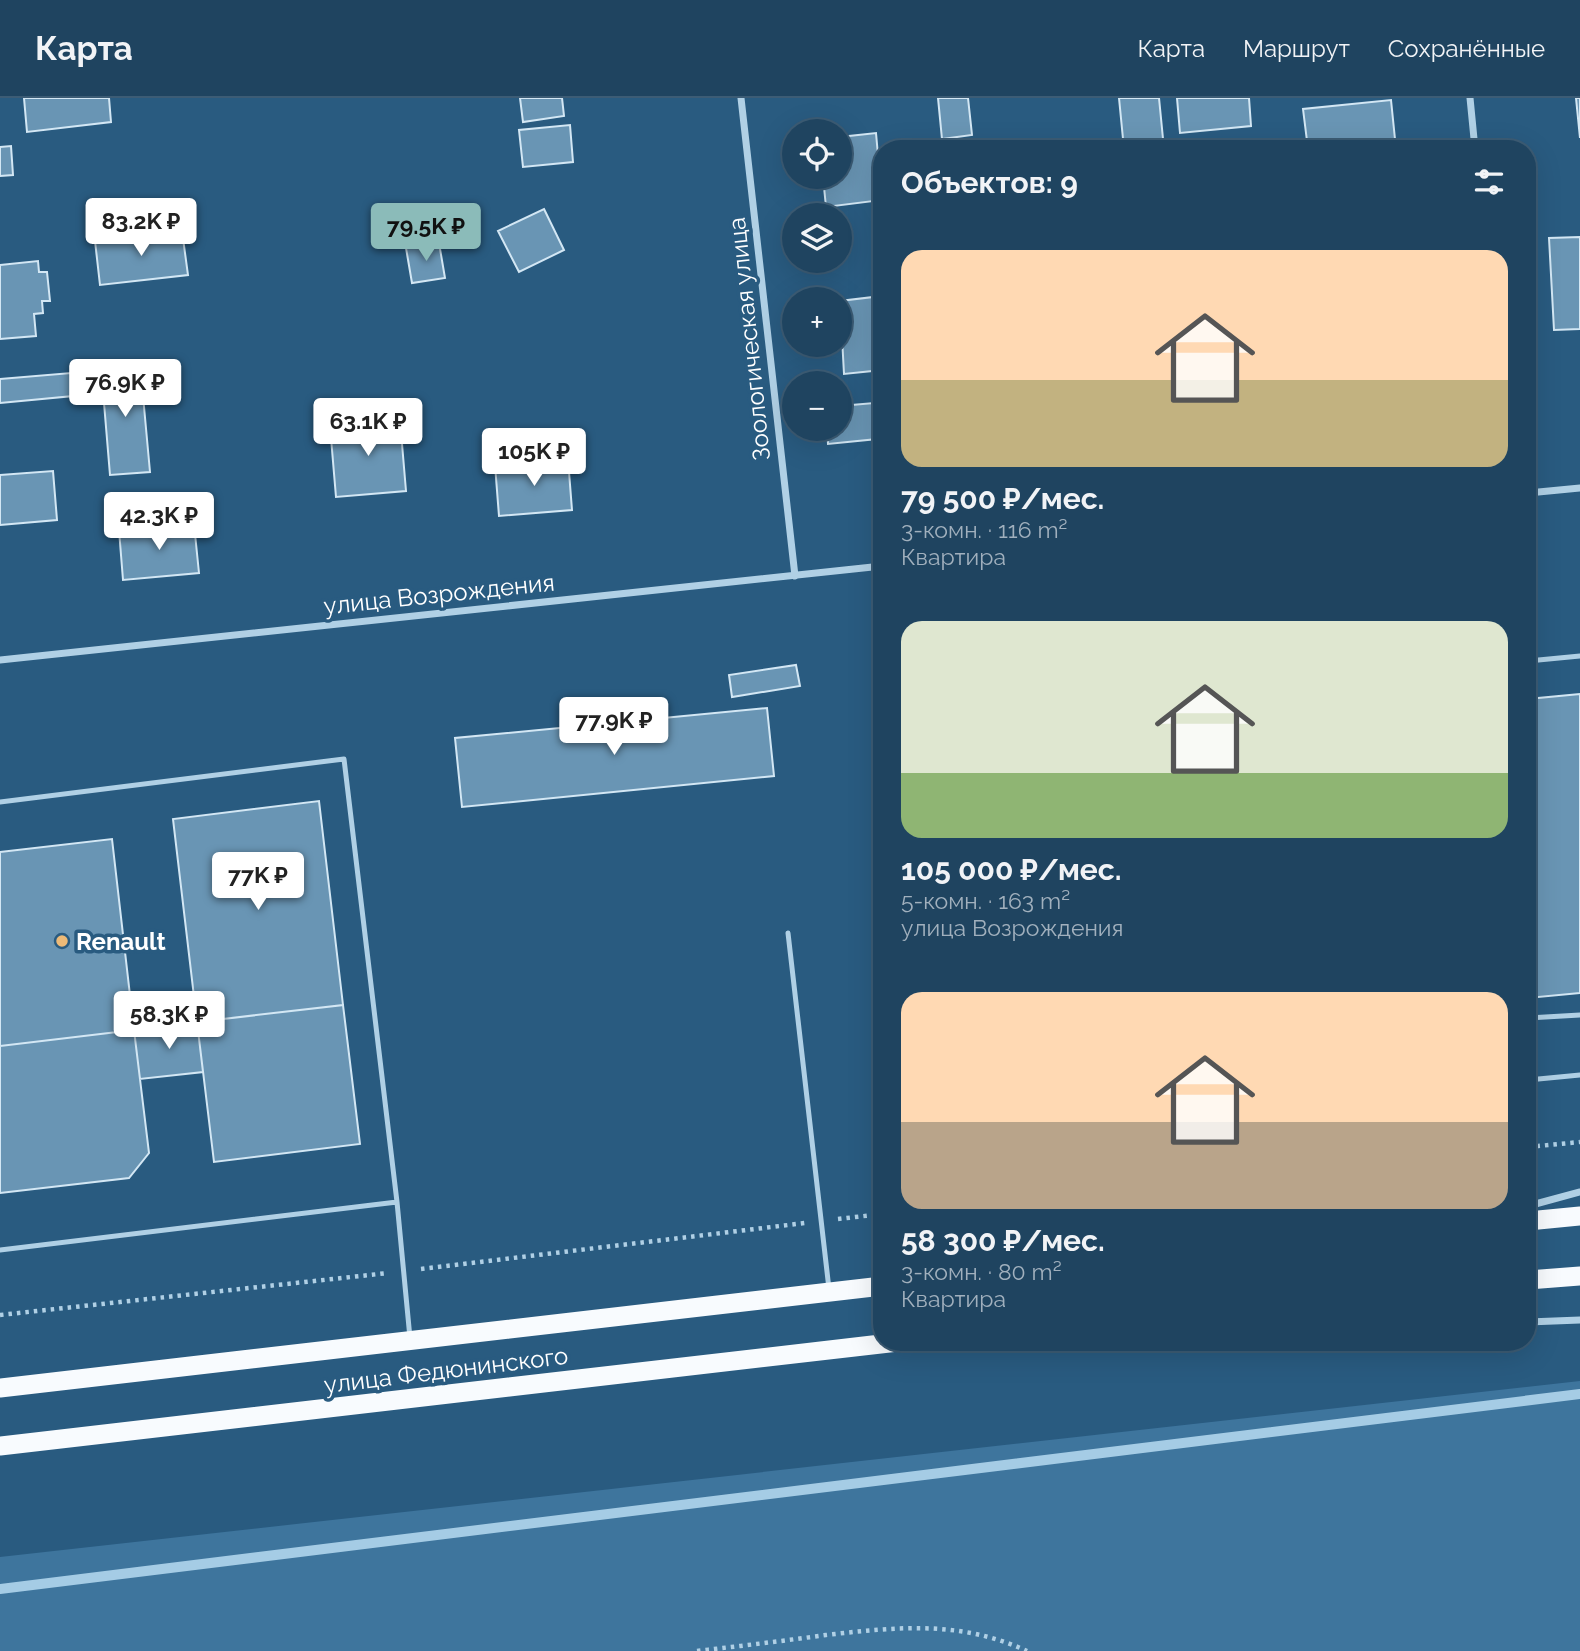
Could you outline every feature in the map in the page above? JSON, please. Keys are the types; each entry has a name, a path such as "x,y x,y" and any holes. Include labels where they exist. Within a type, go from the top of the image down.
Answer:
{"highway":[{"path":"1536,1220 1580,1216"},
{"path":"1536,1279 1580,1276"},
{"name":"улица Федюнинского","path":"0,1388 873,1287"},
{"name":"улица Федюнинского","path":"0,1446 873,1345"}],"street":[{"name":"Зоологическая улица","path":"741,98 795,576"},
{"path":"1470,98 1474,140"},
{"path":"1536,492 1580,488"},
{"name":"улица Возрождения","path":"0,660 873,567"},
{"path":"1536,1204 1580,1192"},
{"path":"1536,1322 1580,1320"}],"lane":[{"path":"1536,660 1580,656"},
{"path":"0,802 344,759 397,1202 410,1340"},
{"path":"788,933 829,1292"},
{"path":"1536,1018 1580,1015"},
{"path":"1536,1079 1580,1075"},
{"path":"0,1250 397,1202"}],"path":[{"path":"1536,1146 1580,1142"},
{"path":"0,1315 404,1271 873,1215"},
{"path":"697,1651 878,1629 932,1626 985,1635 1027,1651"}],"shaded area":[{"path":"1580,1381 1580,1651 0,1651 0,1557"}],"building":[{"path":"24,98 109,98 111,122 27,132"},
{"path":"520,98 562,98 564,116 523,122"},
{"path":"938,98 968,98 972,135 942,139"},
{"path":"1119,98 1159,98 1163,140 1123,140"},
{"path":"1177,98 1249,98 1251,126 1180,133"},
{"path":"1576,98 1580,98 1580,138"},
{"path":"1391,100 1395,140 1307,140 1303,109"},
{"path":"570,125 573,162 523,167 519,130"},
{"path":"876,133 877,140 873,140 873,201 826,203 824,189 852,189 852,136"},
{"path":"11,146 13,175 0,176 0,147"},
{"path":"544,209 564,250 519,272 498,231"},
{"path":"182,231 188,275 100,285 95,241"},
{"path":"1580,237 1580,329 1554,330 1549,238"},
{"path":"439,243 445,278 412,283 406,248"},
{"path":"38,261 39,272 47,272 50,301 42,301 43,313 34,314 36,336 0,339 0,265"},
{"path":"873,297 873,371 852,373 844,371 843,357 852,357 852,300"},
{"path":"140,363 150,472 110,475 101,367"},
{"path":"71,373 73,396 0,403 0,379"},
{"path":"873,403 873,439 828,444 828,441 852,441 852,405"},
{"path":"400,420 406,491 336,497 330,426"},
{"path":"568,459 572,510 499,516 495,465"},
{"path":"53,471 57,520 0,525 0,475"},
{"path":"194,524 199,573 123,580 119,530"},
{"path":"796,665 800,686 732,697 729,675"},
{"path":"1580,694 1580,993 1536,997 1536,698"},
{"path":"767,708 774,776 462,807 455,738"},
{"path":"319,801 343,1005 197,1022 173,819"},
{"name":"Renault","path":"112,839 134,1030 0,1046 0,852"},
{"path":"343,1005 360,1144 214,1162 197,1022"},
{"path":"197,1022 203,1072 140,1079 134,1030"},
{"path":"134,1030 149,1153 129,1178 0,1193 0,1046"}],"waterway":[{"path":"0,1589 1580,1394"}],"place":[{"name":"Renault","path":"62,941"}]}
